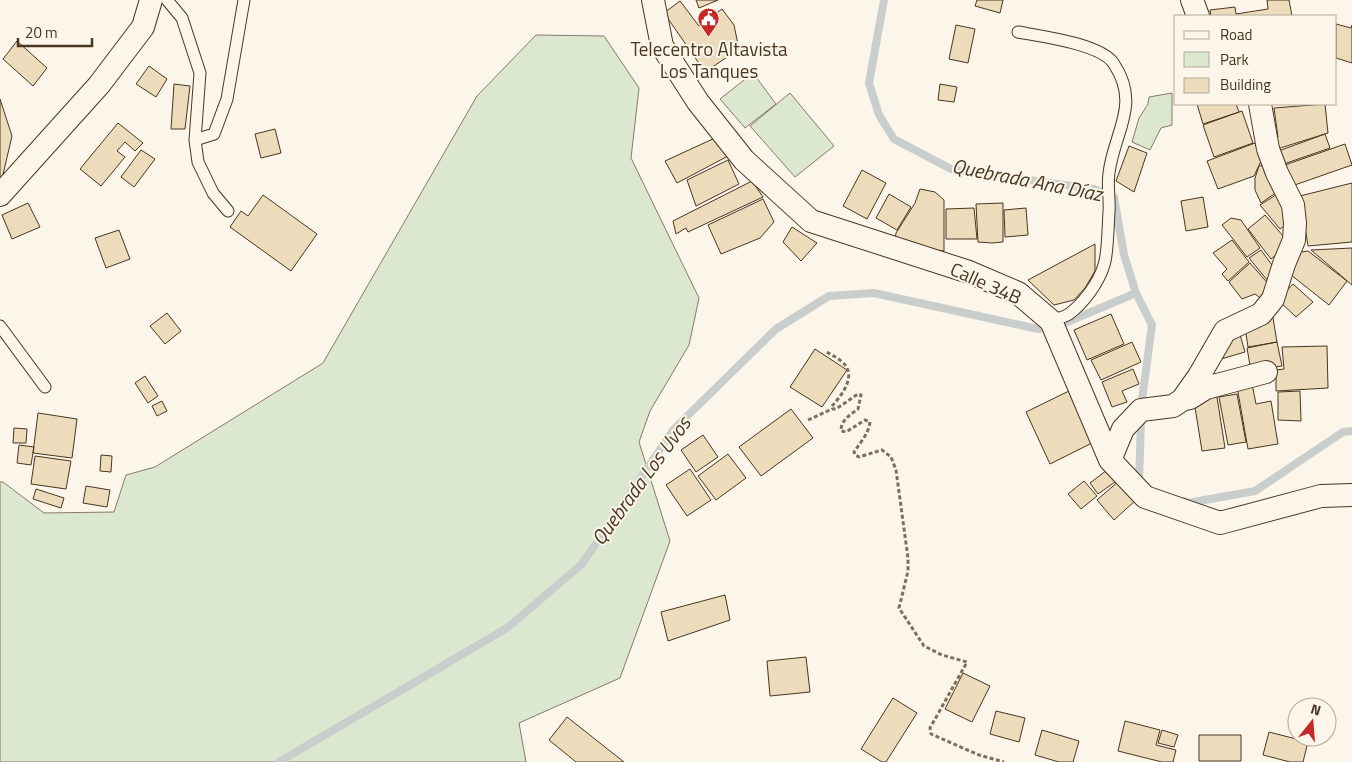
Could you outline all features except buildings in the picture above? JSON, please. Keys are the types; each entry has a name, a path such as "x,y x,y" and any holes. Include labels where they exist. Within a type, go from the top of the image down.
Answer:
{"street":[{"path":"0,194 99,85 144,27 151,0"},
{"name":"Calle 34B","path":"653,0 662,46 698,102 744,160 812,221 977,276 1018,293 1053,326 1110,460 1144,497 1220,524 1321,496 1352,495"},
{"path":"1192,0 1198,15"},
{"path":"1182,400 1199,376 1225,330 1261,314 1273,299 1294,240 1293,205 1277,174 1268,149 1260,105"},
{"path":"1110,460 1123,429 1141,410 1173,406 1206,388 1266,372"}],"lane":[{"path":"167,0 182,18 200,73 195,140 198,162 213,193 228,210"},
{"path":"195,140 214,134 227,98 244,0"},
{"path":"1018,32 1072,42 1094,50 1113,62 1126,88 1125,112 1109,173 1109,211 1104,264 1094,285 1080,304 1053,326"},
{"path":"0,326 45,386"}],"path":[{"path":"827,352 842,361 849,369 846,388 832,406 832,409"},
{"path":"808,420 836,409 858,394 861,395 858,409 845,419 841,425 841,431 846,432 865,420 870,422 870,426 854,452 855,455 859,457 882,450 891,456 896,470 908,558 908,571 899,608 924,646 942,655 967,662 930,728 931,734 979,755 1004,762"}],"green space":[{"path":"536,35 604,36 639,88 631,158 699,298 689,345 650,411 639,442 670,541 620,678 519,723 526,762 0,762 0,482 3,482 44,513 114,512 126,475 155,467 323,363 477,96"},
{"path":"753,73 776,104 745,128 720,99"},
{"path":"790,93 834,146 795,177 750,126"},
{"path":"1172,93 1172,125 1161,128 1150,150 1132,142 1139,118 1148,104 1149,97"}],"waterway":[{"name":"Quebrada Ana Díaz","path":"884,0 869,83 879,115 894,139 951,169 1094,189 1114,197 1124,255 1136,293 1152,325 1141,407"},
{"name":"Quebrada Los Uvos","path":"279,762 507,628 582,564 674,429 776,329 829,296 874,293 1038,329 1060,325 1136,293"},
{"name":"Quebrada Ana Díaz","path":"1141,419 1139,482 1141,483"},
{"name":"Quebrada Ana Díaz","path":"1184,501 1188,503 1255,491 1343,432 1352,431"}],"place":[{"name":"Telecentro Altavista Los Tanques","path":"709,37"}]}
